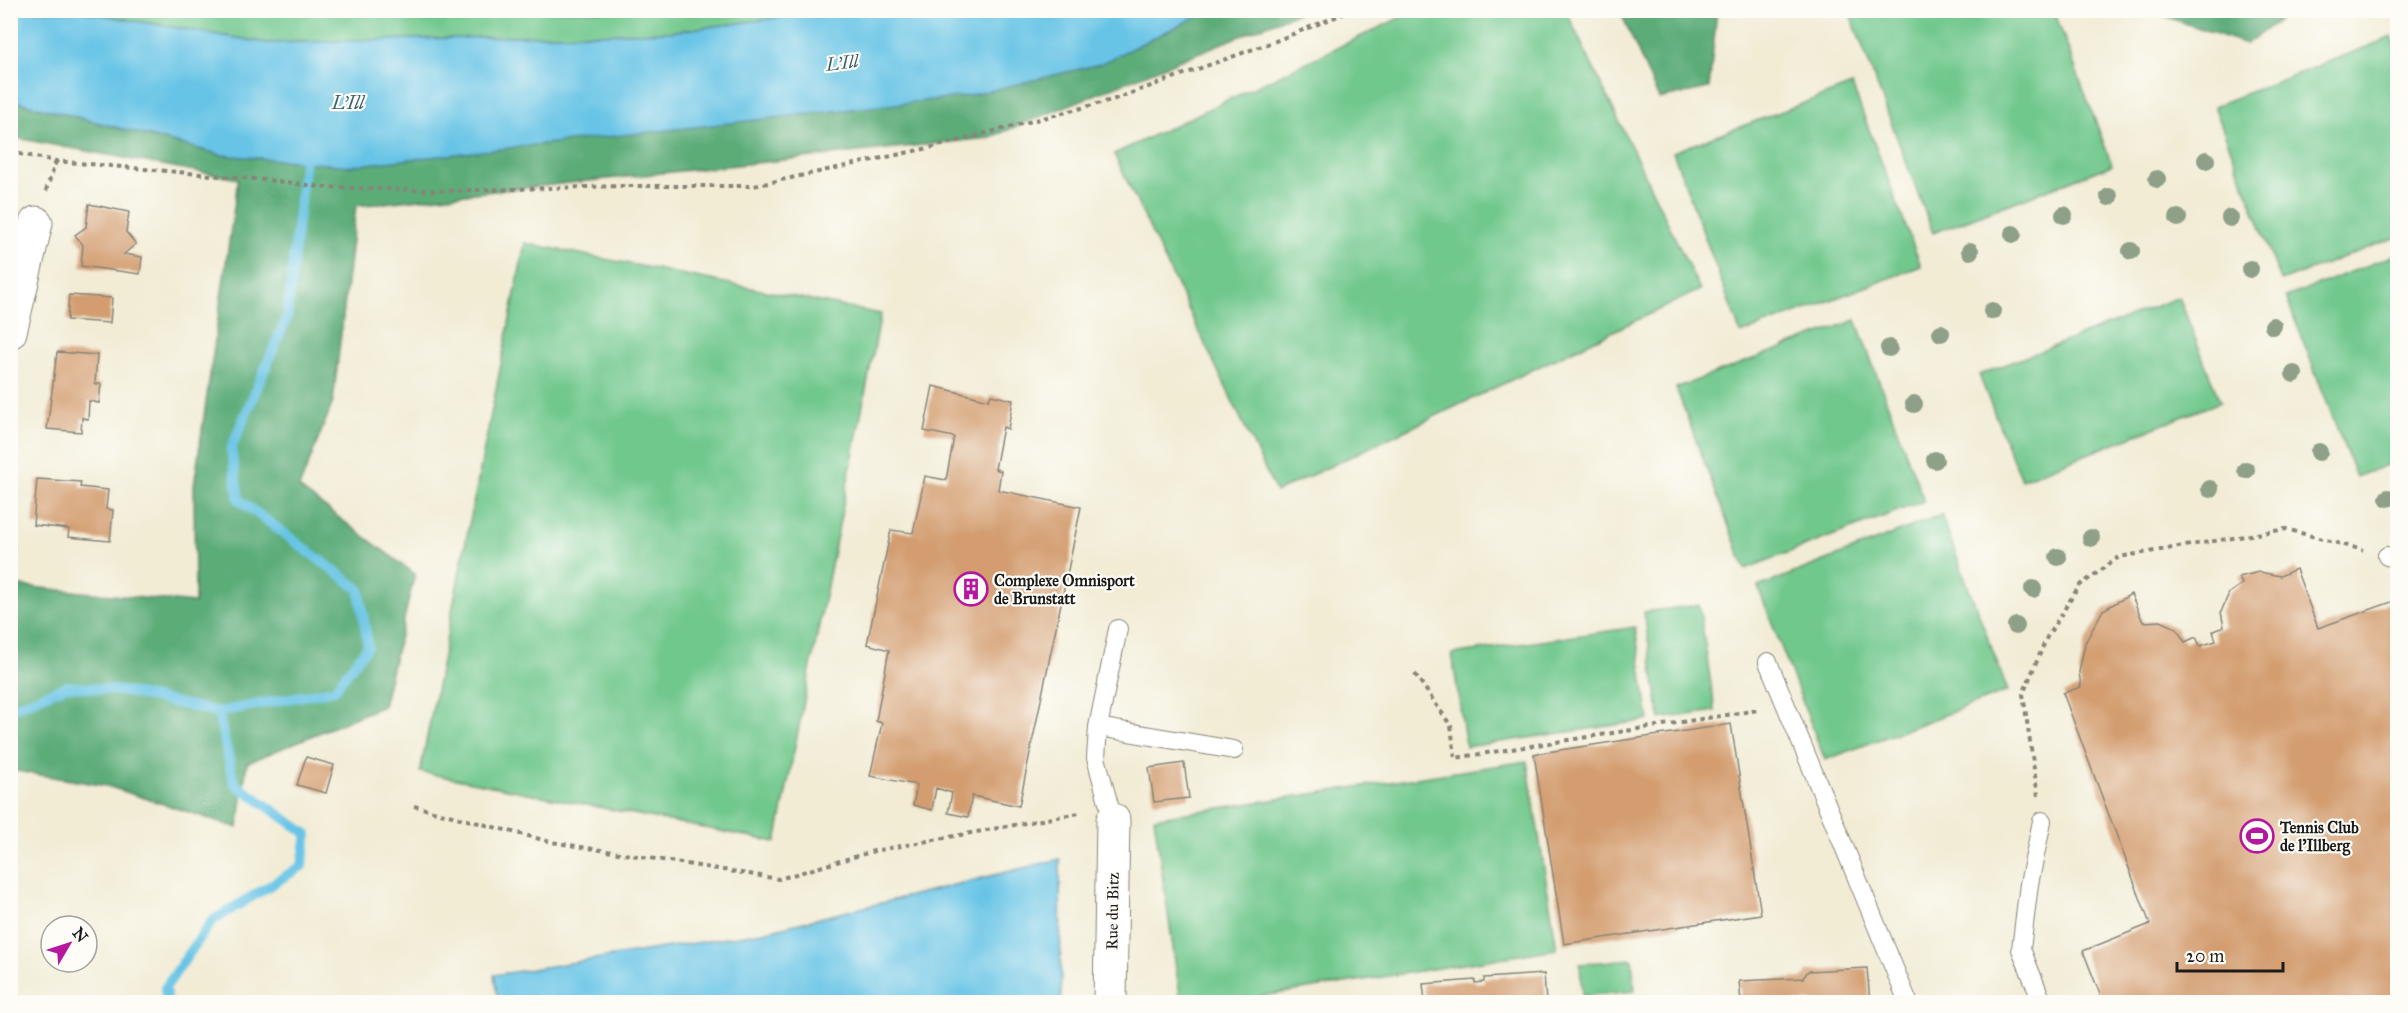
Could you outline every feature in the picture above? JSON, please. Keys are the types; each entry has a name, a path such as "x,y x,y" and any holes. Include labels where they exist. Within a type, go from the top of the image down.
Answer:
{"street":[{"path":"10,332 36,223"},
{"name":"Rue du Bitz","path":"1110,1002 1111,814"}],"lane":[{"path":"1111,814 1096,758 1098,727 1118,629"},
{"path":"1768,662 1908,1002"},
{"path":"1098,727 1233,750"},
{"path":"2042,821 2029,884 2021,949 2042,1002"}],"path":[{"path":"10,152 56,161 322,187 444,191 623,186 753,186 933,147 1112,100 1273,42 1353,10"},
{"path":"2042,821 2023,694 2047,638 2079,586 2119,557 2286,529 2392,557"},
{"path":"1415,674 1451,726 1455,758 1786,706"},
{"path":"414,806 550,842 778,879 874,851 1111,814"}],"green space":[{"path":"1416,10 1566,11 1700,290 1276,492 1114,154"},
{"path":"77,11 838,11 669,32 267,43"},
{"path":"1208,11 1302,11 988,138 356,206 333,402 299,488 415,574 383,706 247,763 238,828 107,786 11,770 11,585 195,603 194,486 238,179 11,137 10,100 222,155 1100,64"},
{"path":"1620,11 1717,11 1709,88 1659,99"},
{"path":"1849,11 2054,11 2112,165 1933,233"},
{"path":"2149,11 2291,11 2246,44"},
{"path":"2392,37 2398,50 2397,237 2281,281 2214,106"},
{"path":"1852,85 1921,266 1741,334 1673,152"},
{"path":"525,243 881,314 776,842 420,772"},
{"path":"2397,254 2397,461 2356,477 2286,297"},
{"path":"2179,297 2220,402 2021,480 1979,375"},
{"path":"1856,320 1924,501 1745,569 1676,388"},
{"path":"1941,515 2008,691 1825,760 1758,587"},
{"path":"1699,605 1715,711 1660,719 1644,612"},
{"path":"1635,627 1649,720 1466,747 1452,654"},
{"path":"1527,761 1557,949 1227,1002 1181,1002 1154,818"},
{"path":"1632,959 1635,991 1582,996 1580,964"}],"water":[{"name":"L'Ill","path":"838,10 1208,11 1100,64 968,96 350,166 222,155 11,100 11,11 77,11 267,43 669,32"},
{"path":"1060,859 1061,1002 498,1002 494,975 763,932"}],"building":[{"path":"89,204 129,212 126,232 136,244 124,254 142,257 140,274 81,266 83,245 75,235 86,227"},
{"path":"69,295 112,298 110,323 67,320"},
{"path":"57,352 97,355 95,384 101,384 99,403 89,401 88,419 82,418 81,432 47,429"},
{"name":"Complexe Omnisport de Brunstatt","path":"933,386 989,400 991,395 1013,400 1008,429 1003,427 995,469 1001,471 998,490 1081,507 1019,806 972,796 968,817 948,813 952,793 936,788 932,810 913,805 917,785 870,776 882,723 876,721 889,650 867,644 891,530 913,533 925,476 946,480 954,437 924,431"},
{"path":"37,479 81,482 80,487 108,490 106,509 113,510 110,541 68,537 69,529 33,525"},
{"name":"Tennis Club de l'Illberg","path":"2296,569 2318,628 2397,600 2397,1002 2103,1002 2083,951 2150,924 2063,693 2081,687 2079,672 2085,643 2103,610 2131,594 2143,622 2161,621 2176,628 2185,642 2196,637 2200,646 2216,641 2213,631 2224,627 2221,612 2229,593 2242,584 2239,577 2259,572 2280,576"},
{"path":"1731,724 1761,914 1564,944 1534,754"},
{"path":"306,757 334,765 326,793 297,785"},
{"path":"1184,763 1189,798 1154,802 1149,768"},
{"path":"1867,968 1870,1002 1741,1002 1739,981 1803,978 1808,971"},
{"path":"1544,974 1546,1002 1425,1002 1423,984 1475,980 1475,983 1484,982 1484,978"}],"waterway":[{"path":"10,709 67,686 122,691 218,712 334,690 368,646 359,589 239,500 231,449 287,317 306,149"},
{"path":"167,1002 165,988 212,921 302,866 307,834 234,783 218,712"}],"place":[{"name":"Complexe Omnisport de Brunstatt","path":"971,589"},
{"name":"Tennis Club de l'Illberg","path":"2257,836"}]}
